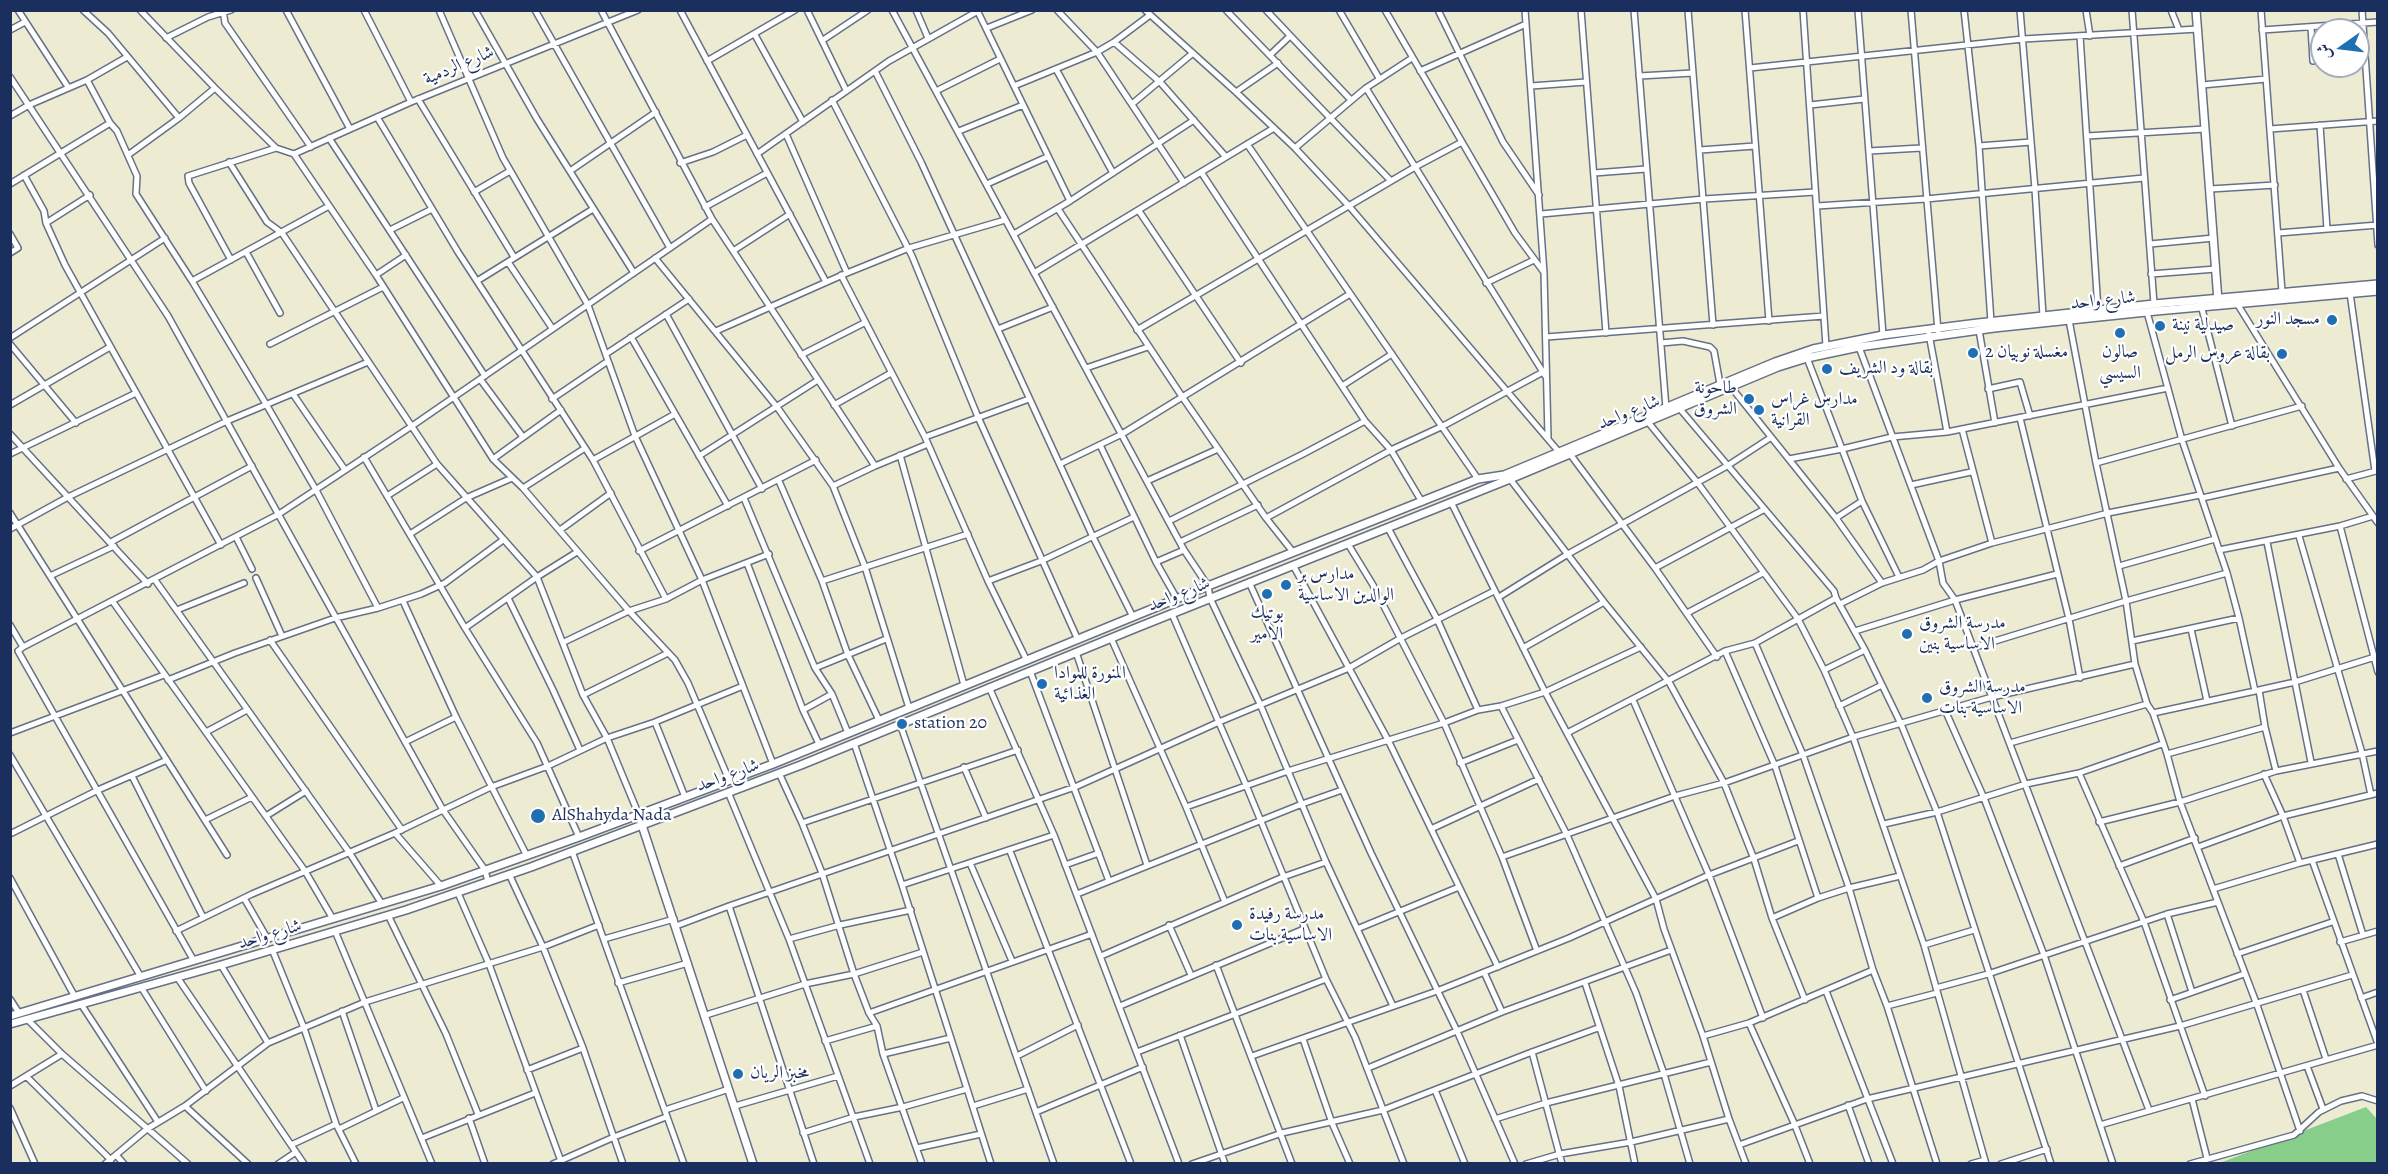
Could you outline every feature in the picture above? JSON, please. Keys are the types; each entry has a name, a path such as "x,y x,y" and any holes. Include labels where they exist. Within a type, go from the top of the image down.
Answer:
{"street":[{"path":"18,10 69,87"},
{"path":"83,10 108,33 179,118"},
{"path":"140,10 276,148 294,154 376,275 492,459 523,488 681,670 729,780"},
{"path":"166,38 208,17 231,10"},
{"path":"286,10 350,129"},
{"path":"364,10 411,102"},
{"path":"439,10 510,171 588,305 635,436 702,580 773,764"},
{"path":"475,10 504,64 634,273"},
{"path":"535,10 670,248"},
{"path":"601,10 656,112 680,163 712,219 875,466"},
{"name":"شارع الردمية","path":"294,154 418,99 638,10"},
{"path":"680,10 826,282"},
{"path":"707,61 795,10"},
{"path":"807,10 846,90"},
{"path":"823,39 868,10"},
{"path":"892,10 1180,542 1208,586 1210,598 1260,704 1326,862 1393,1006"},
{"path":"916,10 928,38"},
{"path":"987,28 1032,10"},
{"path":"1057,10 1096,52 1184,183"},
{"path":"1145,10 1295,148 1349,206 1559,452 1570,454 1655,568 1717,657"},
{"path":"1228,12 1237,10"},
{"path":"1266,10 1351,100"},
{"path":"1339,10 1379,78"},
{"path":"1384,10 1515,233 1544,273"},
{"path":"1438,10 1503,142 1539,195"},
{"path":"1525,10 1541,214 1548,438"},
{"path":"1581,10 1606,333"},
{"path":"1634,10 1666,408"},
{"path":"1688,10 1713,325"},
{"path":"1745,10 1769,321"},
{"path":"1803,10 1826,346"},
{"path":"1857,10 1883,335"},
{"path":"1911,10 1938,332"},
{"path":"1964,10 1970,46 1979,146 1991,322"},
{"path":"2020,10 2043,316"},
{"path":"2086,10 2090,36"},
{"path":"2132,10 2154,304"},
{"path":"2171,10 2179,30"},
{"path":"2196,10 2218,301"},
{"path":"2261,10 2282,292"},
{"path":"223,11 224,20 231,31 311,147"},
{"path":"757,154 875,71 977,11 1070,201"},
{"path":"1228,12 1391,181"},
{"path":"1014,86 1096,52 1114,42 1150,15"},
{"path":"10,30 25,22"},
{"path":"1420,71 1526,24"},
{"path":"2262,30 2310,27"},
{"path":"1750,68 2023,39 2132,34 2198,28"},
{"path":"754,35 803,122"},
{"path":"1270,55 1290,36"},
{"path":"2080,36 2098,310"},
{"path":"1114,42 1160,82 1226,157"},
{"path":"1132,104 1193,53"},
{"path":"10,116 29,105 87,80 127,57"},
{"path":"1295,148 1379,78 1412,58"},
{"path":"936,91 1000,59"},
{"path":"1236,92 1278,63"},
{"path":"1056,69 1113,173"},
{"path":"875,71 954,234 1093,537 1133,617"},
{"path":"1639,76 1693,74"},
{"path":"10,77 168,316 443,810 485,870 488,882"},
{"path":"2366,78 2378,245"},
{"path":"2202,85 2266,79"},
{"path":"87,80 110,123 117,131 128,155 136,176 136,194 192,281 266,404 316,490 378,608"},
{"path":"1531,86 1586,82"},
{"path":"128,155 179,118 215,88"},
{"path":"1366,88 1545,375"},
{"path":"418,99 514,257"},
{"path":"1810,105 1864,99"},
{"path":"832,100 909,248 978,417 1078,640"},
{"path":"958,131 1023,105"},
{"path":"570,171 656,112"},
{"path":"378,117 477,281 593,460 666,599"},
{"path":"1014,234 1058,209 1194,120"},
{"path":"2270,129 2378,121"},
{"path":"10,184 110,123"},
{"path":"2320,125 2327,229"},
{"path":"1034,273 1274,128"},
{"path":"2088,136 2205,129"},
{"path":"786,134 847,273"},
{"path":"680,163 713,152 747,135"},
{"path":"329,138 523,437"},
{"path":"1137,330 1257,258 1462,142"},
{"path":"1979,146 2031,142"},
{"path":"1247,144 1478,479"},
{"path":"1700,150 1755,146"},
{"path":"231,260 188,179 191,173 276,148"},
{"path":"1869,151 1922,148"},
{"path":"987,184 1047,158"},
{"path":"229,162 267,222 282,233 437,464 537,577 583,695 607,738 638,813 753,1164"},
{"path":"1593,173 1646,169"},
{"path":"474,192 510,171"},
{"path":"1201,172 1365,421 1391,450 1422,502"},
{"path":"705,207 767,173"},
{"path":"24,175 42,208 46,223 63,261 221,545"},
{"path":"1817,206 1926,199 2144,178"},
{"path":"2210,189 2275,185"},
{"path":"1541,214 1704,199 1815,192"},
{"path":"46,223 90,195"},
{"path":"192,281 329,206"},
{"path":"390,230 432,209"},
{"path":"477,281 593,209"},
{"path":"1058,209 1148,347 1266,518 1293,552"},
{"path":"1138,211 1241,363"},
{"path":"733,251 790,214"},
{"path":"10,654 279,514 412,426 712,219"},
{"path":"716,331 841,275 909,248 1005,220"},
{"path":"2278,233 2377,225"},
{"path":"10,234 18,248 10,254"},
{"path":"10,338 165,238"},
{"path":"2150,244 2214,238"},
{"path":"246,252 280,313"},
{"path":"376,275 406,255"},
{"path":"656,258 777,407 833,486 865,567 909,708"},
{"path":"1486,283 1534,260"},
{"path":"508,262 552,328"},
{"path":"2151,274 2216,270"},
{"path":"841,275 925,437 988,581 1027,661"},
{"name":"شارع واحد","path":"2235,300 2282,292 2378,284"},
{"path":"270,344 383,287"},
{"name":"شارع واحد","path":"1938,332 1991,322 2043,316 2069,320 2147,312 2218,301 2378,291"},
{"path":"2346,479 2376,471 2350,293"},
{"path":"1060,464 1122,434 1350,294"},
{"path":"606,354 689,299"},
{"path":"2235,300 2346,479 2378,523"},
{"path":"2200,303 2232,426"},
{"name":"شارع واحد","path":"10,1024 221,965 458,893 779,774 1680,409 1775,362 1826,346 1883,335 1979,330 2098,310 2154,304 2200,303"},
{"path":"998,329 1053,307"},
{"path":"2147,312 2182,440 2240,618 2276,771"},
{"path":"666,314 762,489"},
{"path":"1546,337 1824,316"},
{"path":"2069,320 2096,463 2127,601 2135,664 2147,704 2153,713 2167,754 2180,802 2257,1005 2300,1131"},
{"path":"801,355 864,323"},
{"path":"1979,330 1995,423"},
{"path":"1929,333 1947,432"},
{"name":"شارع واحد","path":"10,1016 441,886 527,856 773,764 1208,586 1478,479 1504,475 1720,384 1732,384 1807,358 1929,333"},
{"path":"631,337 728,506"},
{"path":"1661,343 1683,341 1710,347 1714,351 1720,384"},
{"path":"10,344 76,423"},
{"path":"10,405 110,347"},
{"path":"1086,369 1148,347"},
{"path":"1859,347 1939,561 1943,583 1955,600 2149,1110"},
{"path":"1342,386 1392,354"},
{"path":"1807,358 1862,501 1899,577"},
{"path":"10,529 68,497 227,421 368,362"},
{"path":"552,399 608,362"},
{"path":"834,405 891,373"},
{"path":"1266,518 1391,450 1545,375"},
{"path":"699,456 818,380"},
{"path":"1988,389 2020,382 2030,416"},
{"path":"1732,384 1770,438 1790,459 1836,518 1882,583"},
{"path":"1790,459 1842,450 1892,436 1947,432 2168,388"},
{"path":"10,454 136,393"},
{"path":"293,394 345,470"},
{"path":"925,437 1029,399"},
{"path":"2096,463 2302,406"},
{"path":"1680,409 1763,510 1834,591 1856,631 1901,724 1936,812 2051,1164"},
{"path":"492,459 561,410"},
{"path":"593,460 675,414"},
{"path":"2020,418 2069,619 2080,678"},
{"path":"1169,521 1244,485 1365,421"},
{"path":"1647,422 1697,482 1798,619 1824,670 1853,737 1924,945 1963,1077 1985,1162 1971,1164"},
{"path":"1962,429 1971,472 1992,543"},
{"path":"10,434 148,584"},
{"path":"1499,597 1568,554 1727,466 1770,438"},
{"path":"833,486 900,454 928,444"},
{"path":"1100,445 1156,562 1177,599"},
{"path":"523,488 585,448"},
{"path":"1147,481 1218,449"},
{"path":"900,454 964,685"},
{"path":"364,457 465,628 537,743 579,837"},
{"path":"639,550 779,481 816,460"},
{"path":"387,496 437,464"},
{"path":"50,576 113,544 193,497 252,466"},
{"path":"1840,604 1882,583 1992,543 2108,513 2339,468"},
{"path":"1911,485 1971,472"},
{"path":"410,534 466,498 512,478"},
{"path":"1510,479 1604,602 1669,682 1724,783 1754,859 1772,918 1805,1000"},
{"path":"779,481 822,582 848,655 879,720"},
{"path":"560,530 611,493"},
{"path":"744,498 815,668 832,694 848,733"},
{"path":"1836,518 1862,501"},
{"path":"1451,502 1545,692 1656,899 1671,950 1746,1164"},
{"path":"1180,542 1258,505"},
{"path":"1655,568 1763,510"},
{"path":"10,513 227,855"},
{"path":"2219,550 2299,536 2373,516"},
{"path":"988,581 1041,561 1134,517"},
{"path":"2340,526 2376,657 2378,672"},
{"path":"1388,528 1437,620 1478,710"},
{"path":"822,582 968,534"},
{"path":"2198,847 2283,816 2374,794 2299,536"},
{"path":"236,537 252,570"},
{"path":"2119,566 2215,539"},
{"path":"10,733 123,690 214,662 335,618 404,601 440,586 503,540"},
{"path":"2267,542 2311,762"},
{"path":"1348,544 1401,638 1444,723 1502,857 1537,951"},
{"path":"1156,562 1184,549"},
{"path":"465,628 537,577 578,552"},
{"path":"564,642 629,611 666,599 702,580 768,554"},
{"path":"747,563 803,710 819,744"},
{"path":"1293,566 1388,740 1498,967"},
{"path":"1687,613 1763,573"},
{"path":"1972,648 2227,573"},
{"path":"1856,631 1955,600 2057,574"},
{"path":"256,578 282,636"},
{"path":"155,580 349,852 382,904"},
{"path":"1249,582 1398,912 1457,1031 1515,1164"},
{"path":"177,610 244,583"},
{"path":"604,939 729,906 1075,787 1260,704 1349,669 1401,638 1494,591"},
{"path":"508,598 580,750"},
{"path":"1567,733 1725,651 1755,643 1836,598"},
{"path":"404,601 456,717 527,856"},
{"path":"113,602 305,871 333,918"},
{"path":"1523,648 1604,602"},
{"path":"1172,614 1246,785 1304,929 1326,979 1349,1022 1404,1164"},
{"path":"2132,640 2240,618"},
{"path":"10,625 55,717 194,961"},
{"path":"2191,629 2207,701"},
{"path":"1111,638 1186,807 1225,902"},
{"path":"815,668 886,639"},
{"path":"270,640 402,830"},
{"path":"1755,643 1803,755 1937,1164"},
{"path":"1186,807 1288,771 1444,723 1478,710 1501,706 1545,692 1641,647"},
{"path":"1824,670 1865,650"},
{"path":"1725,651 1774,766 1818,897"},
{"path":"1076,652 1147,865"},
{"path":"583,695 668,653"},
{"path":"2153,713 2295,682 2376,657"},
{"path":"1502,857 1676,795 1724,783 1853,737 1992,697 2135,664"},
{"path":"1030,671 1109,881"},
{"path":"176,931 244,897 402,830 491,787 548,765 607,738 655,722 743,686"},
{"path":"1839,706 1882,686"},
{"path":"989,687 1054,835 1179,1164"},
{"path":"803,710 832,694"},
{"path":"1634,700 1709,875 1763,1018"},
{"path":"2010,743 2147,704"},
{"path":"1501,706 1567,834 1625,968 1664,1074 1690,1164"},
{"path":"206,732 248,710"},
{"path":"1945,710 1984,798 2044,955 2113,1164"},
{"path":"405,742 456,717"},
{"path":"655,722 685,797"},
{"path":"900,724 1054,1164"},
{"path":"2167,754 2265,727"},
{"path":"1460,763 1518,740"},
{"path":"854,743 936,989 991,1164"},
{"path":"1884,824 1936,812 2026,784 2079,773 2162,744"},
{"path":"802,823 1018,750"},
{"path":"2099,822 2180,802 2264,774 2311,762 2378,751"},
{"path":"10,755 141,977"},
{"path":"10,834 98,790 167,760"},
{"path":"964,767 986,818"},
{"path":"2079,773 2144,922 2205,1096"},
{"path":"779,774 822,873 854,974 869,1013 877,1026 884,1054 922,1164"},
{"path":"2264,774 2283,816 2300,863"},
{"path":"132,776 203,917"},
{"path":"1431,829 1539,779"},
{"path":"1077,894 1342,790"},
{"path":"266,816 306,791"},
{"path":"728,792 789,939 870,1164"},
{"path":"205,820 252,796"},
{"path":"395,833 441,886"},
{"path":"902,885 1054,835"},
{"path":"2119,866 2195,838"},
{"path":"1252,1056 1437,991 1498,967 1709,875 1798,841"},
{"path":"2213,889 2300,863 2378,844"},
{"path":"572,851 684,1164"},
{"path":"1010,851 1131,1164"},
{"path":"1065,865 1099,853"},
{"path":"2338,854 2364,935"},
{"path":"2100,1125 2378,1045 2332,922 2312,860"},
{"path":"1101,956 1283,877 1326,862"},
{"path":"970,863 1012,961"},
{"path":"509,874 543,947 583,1048 623,1164"},
{"path":"1772,918 1818,897 1900,876"},
{"path":"10,878 75,997"},
{"path":"1357,928 1459,886"},
{"path":"458,893 489,964 562,1162"},
{"path":"244,897 267,938"},
{"path":"1887,1006 2167,914 2218,902"},
{"path":"729,906 814,1164"},
{"path":"789,939 910,910"},
{"path":"2167,914 2192,992"},
{"path":"388,915 423,985 478,1114"},
{"path":"2237,954 2332,922"},
{"path":"105,1164 147,1129 185,1106 268,1043 365,1002 543,947 599,925"},
{"path":"1169,925 1191,975"},
{"path":"1120,1006 1304,929"},
{"path":"1924,945 1974,930"},
{"path":"334,931 431,1163"},
{"path":"2340,942 2378,931"},
{"path":"869,1013 1092,934"},
{"path":"240,946 243,958"},
{"path":"272,949 304,1028 338,1127 356,1164"},
{"path":"1368,1068 1502,1012 1671,950"},
{"path":"706,1015 805,984 854,974 923,952"},
{"path":"618,983 688,963"},
{"path":"221,965 268,1043"},
{"path":"1216,965 1292,1164"},
{"path":"1703,1036 1763,1018 1873,970"},
{"path":"1484,972 1502,1012"},
{"path":"2170,1000 2244,974"},
{"path":"1739,1145 1867,1099 2076,1049 2122,1041 2257,1005 2352,975"},
{"path":"177,977 304,1164"},
{"path":"1137,1052 1326,979"},
{"path":"1585,983 1619,1086 1635,1164"},
{"path":"141,987 206,1091"},
{"path":"2303,990 2326,1059"},
{"path":"1826,991 1893,1164"},
{"path":"2361,998 2378,992"},
{"path":"10,999 19,1013"},
{"path":"81,1004 158,1122"},
{"path":"342,1011 376,1110"},
{"path":"27,1019 62,1054 188,1164"},
{"path":"1749,1023 1810,1164"},
{"path":"1017,1056 1078,1025"},
{"path":"825,1041 877,1026"},
{"path":"1192,1164 1282,1133 1383,1110 1598,1028"},
{"path":"1180,1035 1225,1164"},
{"path":"884,1054 951,1038"},
{"path":"1303,1038 1332,1123 1350,1164"},
{"path":"527,1070 583,1048"},
{"path":"1532,1052 1562,1164"},
{"path":"10,1086 62,1054"},
{"path":"1495,1119 1546,1103 1711,1062"},
{"path":"2307,1066 2323,1109"},
{"path":"1036,1112 1143,1067"},
{"path":"735,1106 838,1076"},
{"path":"27,1077 114,1158 124,1164"},
{"path":"665,1110 729,1089"},
{"path":"804,1133 854,1117 903,1107 967,1089"},
{"path":"973,1106 1028,1089"},
{"path":"1435,1090 1465,1164"},
{"path":"422,1138 536,1093"},
{"path":"2190,1164 2286,1139 2300,1131 2323,1109 2341,1101 2362,1096 2378,1101"},
{"path":"291,1145 403,1098"},
{"path":"2192,1099 2208,1158"},
{"path":"1848,1105 1869,1164"},
{"path":"185,1106 248,1164"},
{"path":"10,1108 35,1164"},
{"path":"553,1164 666,1117"},
{"path":"470,1118 485,1164"},
{"path":"1526,1164 1560,1154 1631,1142 1729,1119"},
{"path":"917,1148 981,1134"},
{"path":"2001,1164 2047,1149"},
{"path":"278,1164 296,1152"}],"green space":[{"path":"2366,1107 2377,1119 2377,1163 2217,1164"}],"place":[{"name":"مسجد النور","path":"2332,320"},
{"name":"صيدلية نينة","path":"2160,326"},
{"name":"صالون السيسي","path":"2120,333"},
{"name":"مغسلة نوبيان 2","path":"1973,353"},
{"name":"بقالة عروس الرمل","path":"2282,354"},
{"name":"بقالة ود الشريف","path":"1827,369"},
{"name":"طاحونة الشروق","path":"1749,399"},
{"name":"مدارس غراس القرانية","path":"1759,410"},
{"name":"مدارس بر الوالدين الاساسية","path":"1286,585"},
{"name":"بوتيك الامير","path":"1267,594"},
{"name":"مدرسة الشروق الاساسية بنين","path":"1907,634"},
{"name":"المنورة للموادا الغذائية","path":"1042,684"},
{"name":"مدرسة الشروق الاساسية بنات","path":"1927,698"},
{"name":"station 20","path":"902,724"},
{"name":"AlShahyda Nada","path":"538,816"},
{"name":"مدرسة رفيدة الاساسية بنات","path":"1237,925"},
{"name":"مخبز الريان","path":"738,1074"}]}
